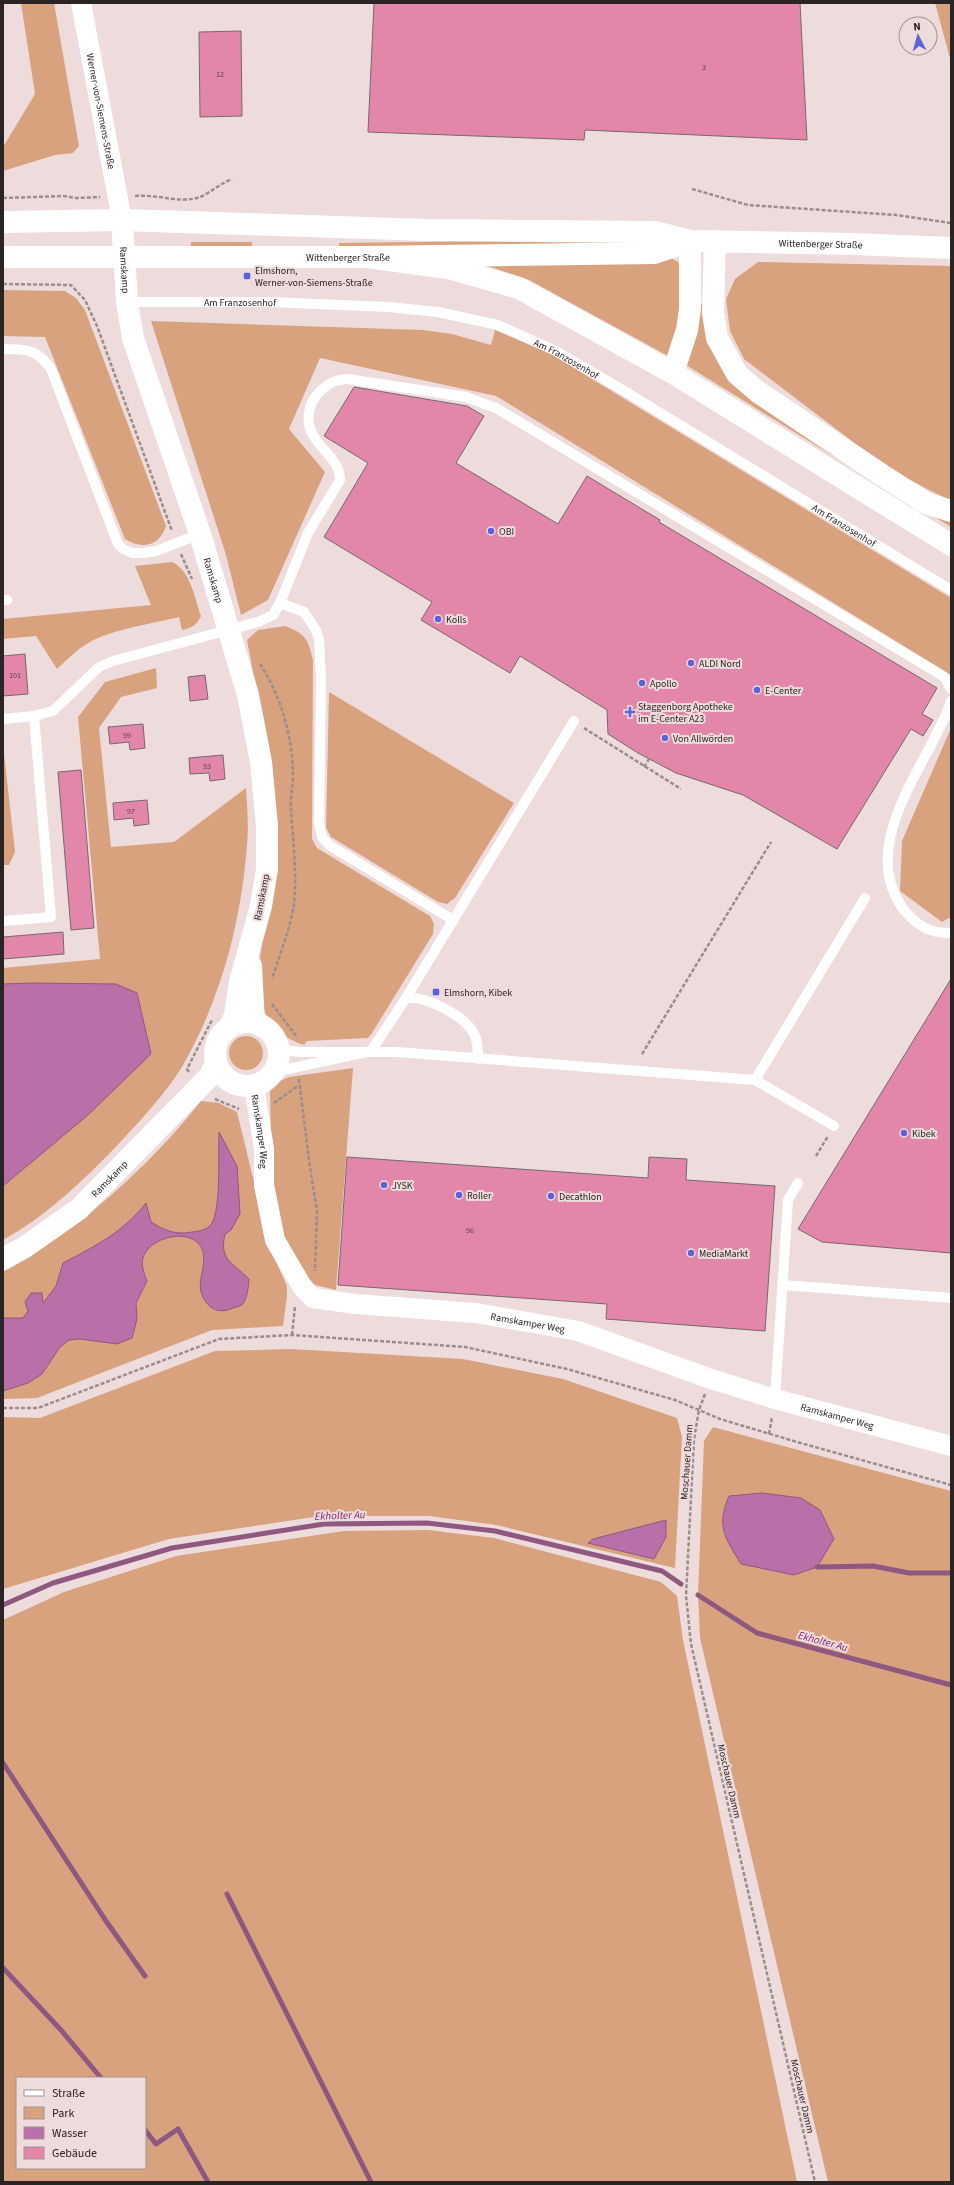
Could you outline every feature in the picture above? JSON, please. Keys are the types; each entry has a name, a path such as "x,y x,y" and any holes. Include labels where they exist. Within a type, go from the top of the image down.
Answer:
{"main road":[{"name":"Wittenberger Straße","path":"3,222 122,220 428,230 655,232 690,242"},
{"name":"Ramskamp","path":"3,1259 25,1247 79,1209 143,1146 209,1077 216,1064 215,1053 217,1043 222,1033 223,1020 235,1015 240,982 261,906 267,869 266,826 261,762 248,695 200,534 144,377 132,338 127,302 122,220"},
{"name":"Wittenberger Straße","path":"3,257 367,257 654,253 690,242 715,241 951,248"},
{"path":"715,241 713,313 718,338 737,374 758,392 882,475 926,503 951,512"},
{"path":"673,373 687,330 690,308 690,242"},
{"path":"367,257 448,268 519,288 673,373 951,545"},
{"name":"Ramskamp","path":"250,946 254,1022"},
{"path":"216,1064 222,1075 255,1096 274,1072 279,1061 290,1050 274,1037 266,1028 254,1022 223,1020"}],"street":[{"name":"Werner-von-Siemens-Straße","path":"81,3 122,220"},
{"name":"Ramskamper Weg","path":"255,1096 264,1149 264,1185 275,1240 303,1288 313,1298 355,1304 476,1313 578,1331 711,1379 775,1399 951,1446"}],"lane":[{"name":"Am Franzosenhof","path":"127,302 270,302 388,306 438,312 498,325 554,350 621,388 951,590"},
{"path":"3,349 32,352 43,358 51,369 118,544 123,549 132,553 143,553 177,543 200,534"},
{"path":"3,719 34,716 53,711 99,667 106,664 266,620 272,615 280,603 308,533 340,480 338,469 309,428 308,422 312,401 322,389 332,381 354,379 466,397 496,408 938,673 945,678 951,689"},
{"path":"280,603 304,612 316,630 319,639 321,677 319,823 322,837 329,845 453,920"},
{"path":"951,701 899,810 890,840 887,858 890,886 897,900 908,915 929,930 951,933"},
{"path":"3,921 51,917 34,716"},
{"path":"274,1072 299,1068 372,1051 406,998 574,721"},
{"path":"755,1080 865,898"},
{"path":"406,998 432,1001 468,1025 476,1036 478,1059"},
{"path":"290,1050 372,1051 478,1059 517,1060 755,1080 834,1126"},
{"path":"775,1399 784,1285 788,1200 798,1183"},
{"path":"784,1285 951,1298"}],"path":[{"path":"692,189 748,205 896,215 951,223"},
{"path":"3,284 71,285 85,300 97,326 177,543 195,587 214,581"},
{"path":"256,658 270,679 282,708 290,741 293,773 290,807 296,875 294,905 270,986"},
{"path":"574,721 644,767 681,789"},
{"path":"644,767 649,759"},
{"path":"642,1054 771,842"},
{"path":"268,998 300,1043 290,1050"},
{"path":"223,1020 187,1069 213,1098 239,1109 255,1096 276,1102 299,1085"},
{"path":"292,1335 296,1301 303,1288 313,1275 316,1266 317,1210 299,1085 299,1068"},
{"path":"816,1156 834,1126"},
{"path":"3,1408 38,1408 219,1339 292,1335 465,1347 567,1369 676,1400 720,1419 951,1485"},
{"name":"Moschauer Damm","path":"711,1379 699,1410 694,1439 686,1596 691,1644 815,2182"}],"green space":[{"path":"21,3 54,3 79,146 73,153 55,155 3,171 3,147 35,94"},
{"path":"935,3 951,3 951,62"},
{"path":"650,239 650,245 339,248 339,243"},
{"path":"191,242 252,242 252,248 191,249"},
{"path":"671,258 683,265 685,298 670,357 529,280 485,265"},
{"path":"758,262 951,266 951,501 890,470 744,359 730,331 726,299 735,279"},
{"path":"3,290 65,291 76,298 85,310 166,526 163,533 155,542 144,545 125,539 45,337 3,336"},
{"path":"697,304 704,304 714,355 951,516 951,527 686,365"},
{"path":"151,321 423,330 452,334 491,345 495,330 551,354 951,598 951,675 496,396 320,358 289,429 325,472 268,600 241,615 226,555"},
{"path":"172,562 183,571 188,578 201,616 198,622 191,627 182,630 179,617 109,634 85,645 57,669 36,636 3,639 3,619 151,605 135,566"},
{"path":"285,626 298,632 305,638 313,660 312,839 317,848 430,916 434,924 433,934 368,1038 307,1041 304,1045 286,1037 274,1026 266,1014 261,999 259,966 264,932 257,694 247,640 258,630"},
{"path":"156,668 157,688 121,697 99,728 111,847 174,842 246,788 248,831 244,874 240,903 227,960 208,1015 196,1041 175,1078 127,1135 84,1179 32,1222 3,1240 3,968 100,959 78,717 105,682"},
{"path":"329,692 514,803 455,898 447,904 438,902 331,837 326,828"},
{"path":"951,728 951,917 942,922 900,891 902,841"},
{"path":"3,744 15,852 9,865 3,865"},
{"path":"243,1036 249,1036 253,1037 260,1043 263,1053 262,1060 256,1067 249,1070 243,1070 239,1069 232,1063 229,1056 229,1050 230,1046 236,1039"},
{"path":"353,1068 336,1290 315,1285 297,1266 283,1237 272,1186 270,1091 277,1082 289,1077"},
{"path":"201,1101 219,1103 237,1112 255,1186 264,1235 287,1286 283,1326 212,1330 37,1398 3,1399 3,1272 31,1256 58,1237 110,1196 159,1150"},
{"path":"291,1349 463,1359 563,1379 677,1418 682,1437 675,1568 496,1525 429,1516 320,1516 169,1539 3,1589 3,1417 40,1418 215,1351"},
{"path":"713,1427 951,1491 951,2182 828,2182 700,1638 698,1595 704,1441"},
{"path":"428,1530 494,1538 661,1582 677,1596 683,1640 797,2182 3,2182 3,1620 64,1592 176,1556 344,1531"}],"water":[{"path":"3,984 116,984 137,993 151,1054 88,1115 3,1186"},
{"path":"219,1132 237,1166 240,1214 231,1230 225,1234 224,1250 228,1260 249,1279 247,1296 242,1305 222,1311 213,1309 209,1306 203,1298 201,1292 200,1286 204,1260 203,1253 197,1242 191,1238 176,1236 161,1240 148,1249 142,1261 147,1281 136,1303 137,1319 132,1338 117,1344 80,1339 69,1340 60,1347 42,1374 28,1383 3,1391 3,1318 23,1318 28,1311 25,1302 31,1293 42,1293 43,1303 56,1286 63,1263 108,1238 128,1222 146,1203 151,1222 171,1232 186,1233 204,1230 211,1224 216,1213 217,1202 219,1178"},
{"path":"762,1493 801,1498 820,1510 834,1539 817,1567 794,1575 741,1564 724,1532 723,1516 725,1506 729,1496"},
{"path":"666,1520 666,1537 654,1559 588,1543 593,1539"}],"building":[{"path":"374,3 800,3 807,140 585,130 584,140 368,132"},
{"path":"241,31 242,116 200,117 199,32"},
{"path":"354,387 467,406 484,416 456,463 558,524 587,476 660,520 659,522 937,688 922,714 933,720 923,736 911,729 837,849 743,795 676,773 638,753 608,734 607,710 520,656 510,673 421,620 432,602 324,537 368,463 324,436"},
{"path":"25,654 28,694 3,696 3,656"},
{"path":"205,675 208,699 190,701 188,677"},
{"path":"143,724 145,748 130,750 129,742 110,744 108,727"},
{"path":"223,755 225,779 210,781 209,773 190,774 189,758"},
{"path":"81,770 94,928 71,930 58,772"},
{"path":"147,800 149,824 134,826 133,818 114,820 113,803"},
{"path":"63,932 64,954 3,959 3,937"},
{"name":"Kibek","path":"951,979 951,1253 822,1242 798,1229"},
{"path":"347,1157 648,1178 649,1157 687,1159 686,1180 775,1186 765,1331 606,1319 607,1304 338,1285"}],"waterway":[{"name":"Ekholter Au","path":"3,1605 53,1583 172,1548 324,1524 427,1523 495,1531 662,1571 681,1584"},
{"path":"817,1567 873,1566 909,1573 951,1573"},
{"name":"Ekholter Au","path":"698,1595 757,1633 951,1685"},
{"path":"3,1763 106,1921 145,1976"},
{"path":"227,1894 371,2182"},
{"path":"3,1968 61,2030 100,2077"},
{"path":"146,2131 156,2144 178,2129 208,2182"}],"place":[{"name":"Elmshorn, Werner-von-Siemens-Straße","path":"247,276"},
{"name":"OBI","path":"491,531"},
{"name":"Kolls","path":"438,619"},
{"name":"ALDI Nord","path":"691,663"},
{"name":"Apollo","path":"642,683"},
{"name":"E-Center","path":"757,690"},
{"name":"Staggenborg Apotheke im E-Center A23","path":"630,712"},
{"name":"Von Allwörden","path":"665,738"},
{"name":"Elmshorn, Kibek","path":"436,992"},
{"name":"Kibek","path":"904,1133"},
{"name":"JYSK","path":"384,1185"},
{"name":"Roller","path":"459,1195"},
{"name":"Decathlon","path":"551,1196"},
{"name":"MediaMarkt","path":"691,1253"}]}
